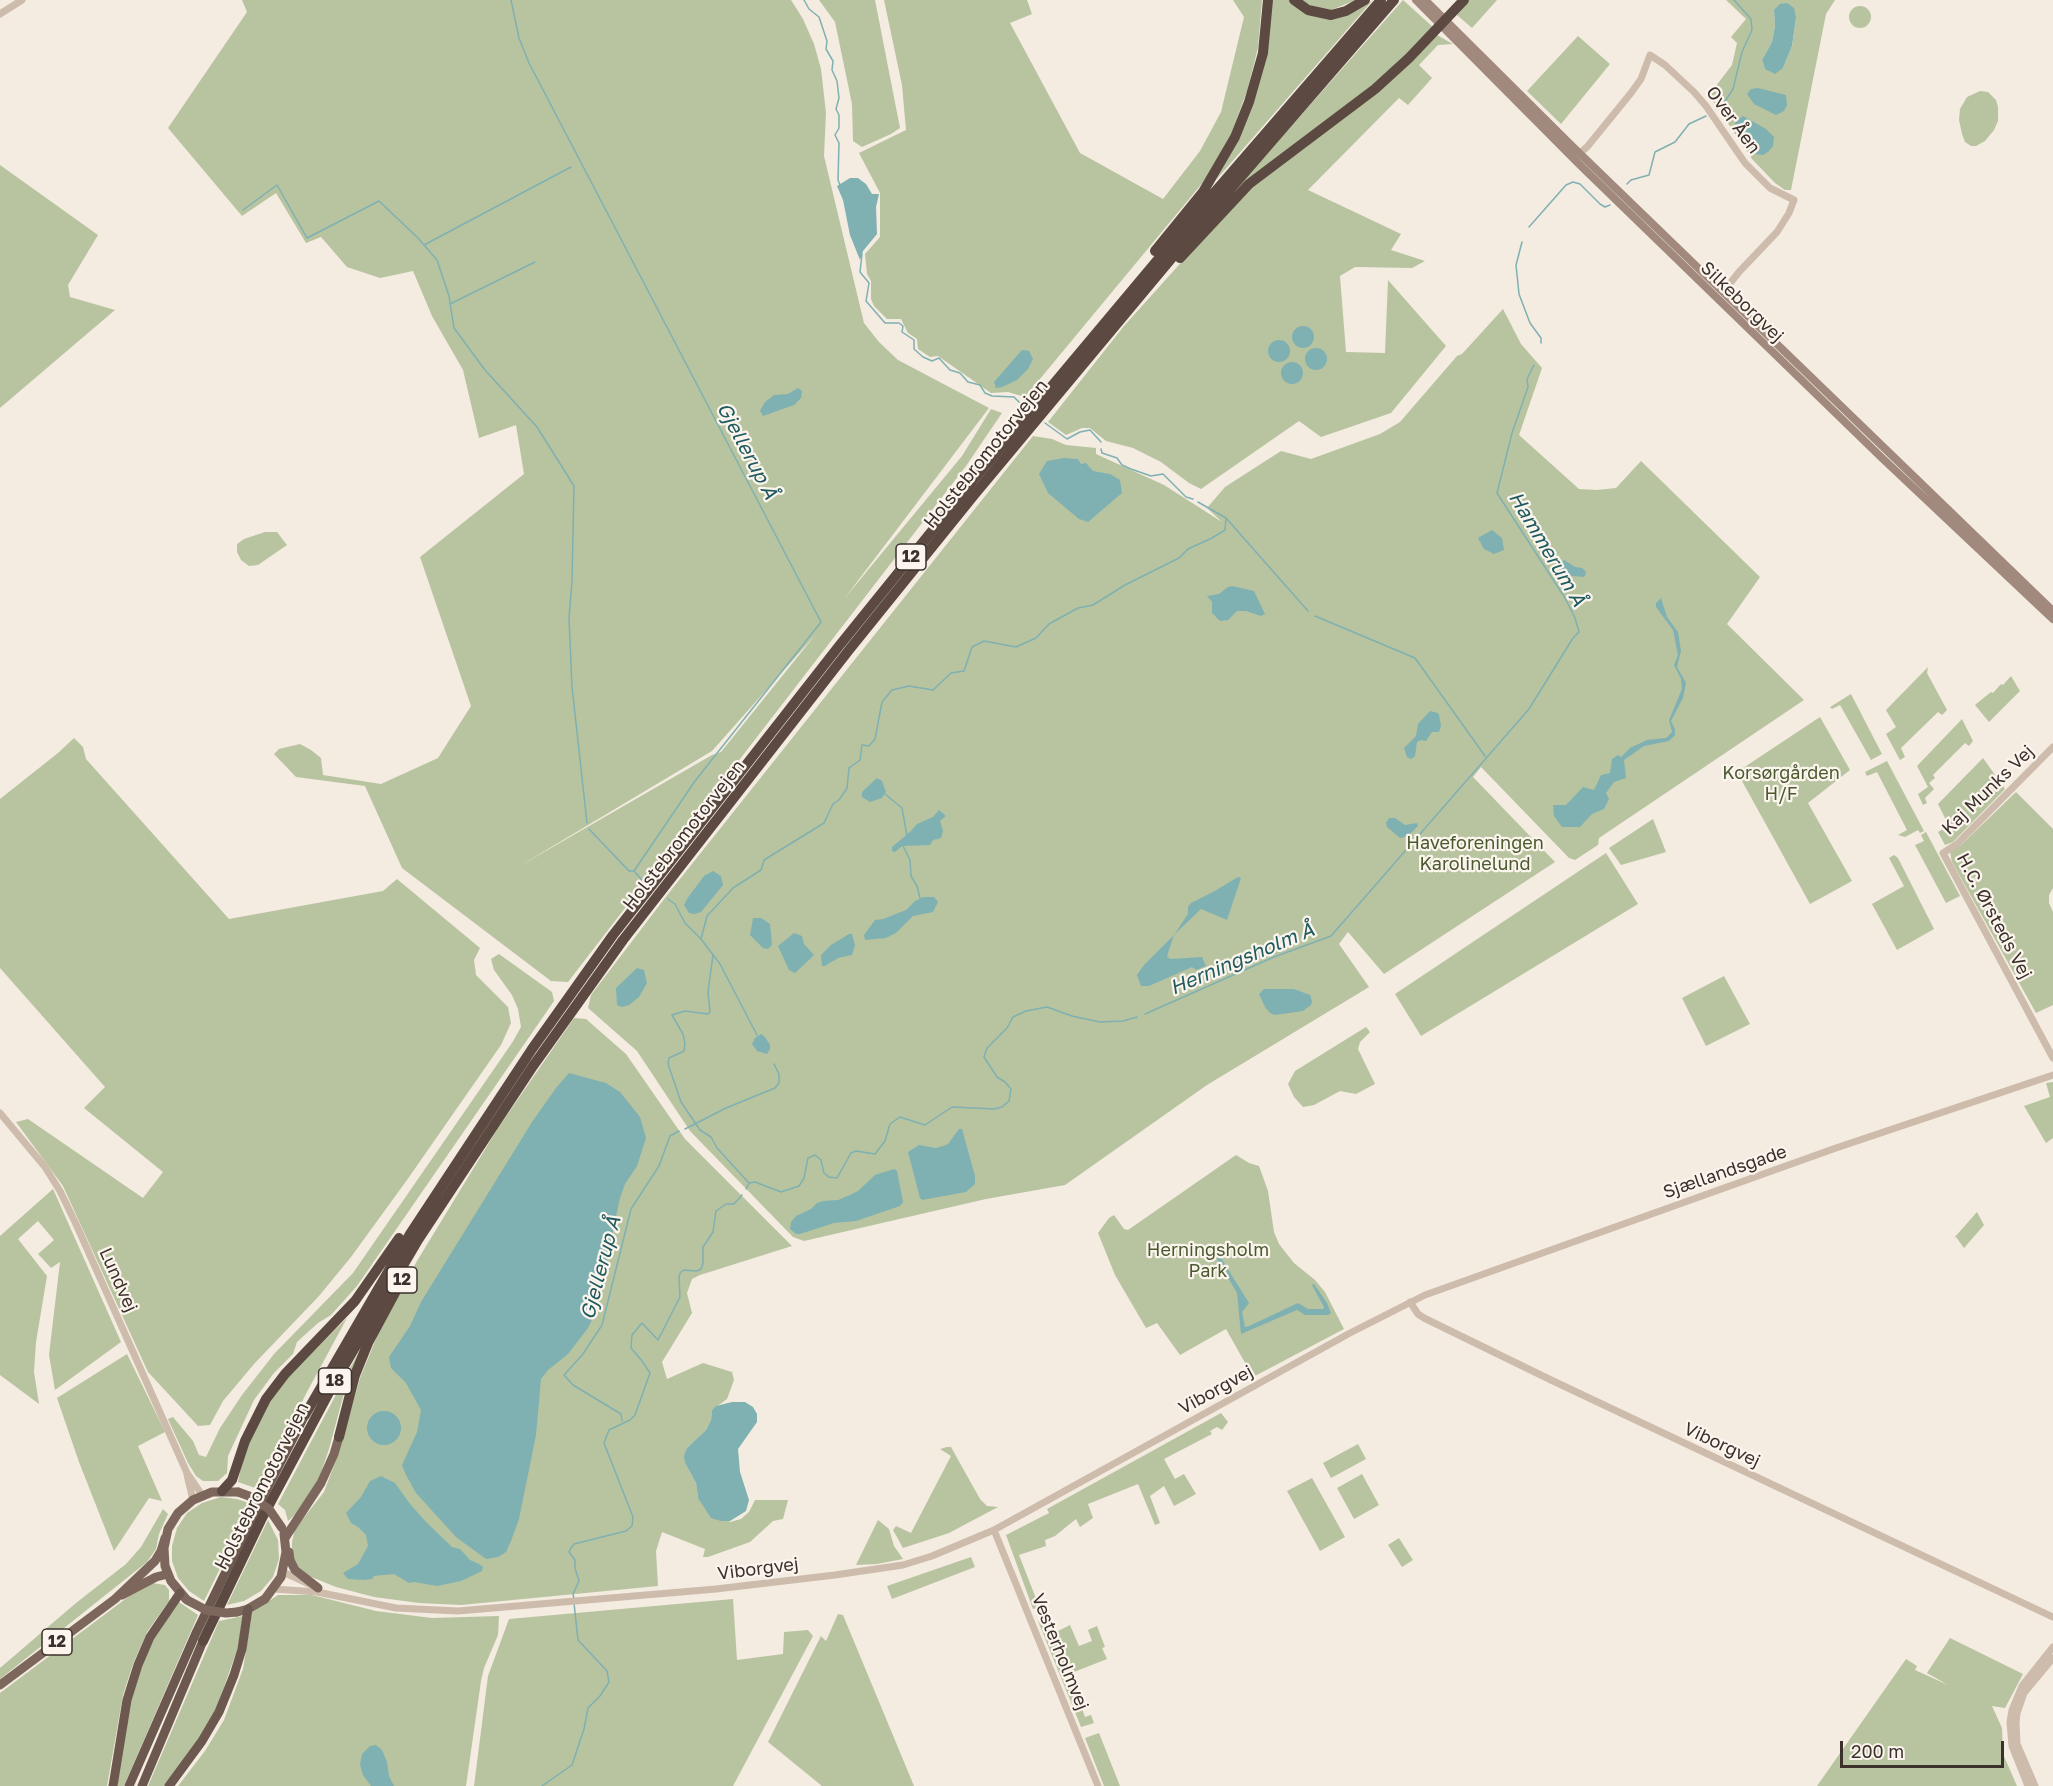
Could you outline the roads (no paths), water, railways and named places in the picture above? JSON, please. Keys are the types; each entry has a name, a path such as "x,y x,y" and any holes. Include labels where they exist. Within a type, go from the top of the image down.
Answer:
{"highway":[{"path":"1040,399 1065,362 1203,192 1218,168 1235,137 1257,78 1263,53 1268,0"},
{"path":"1294,0 1308,10 1331,15 1346,11 1365,0"},
{"path":"1107,333 1124,320 1249,184 1375,89 1444,23 1464,0"},
{"name":"Holstebromotorvejen","path":"129,1786 196,1633 305,1414 410,1234 471,1138 532,1049 613,936 839,646 1040,399 1207,201 1389,1"},
{"name":"Holstebromotorvejen","path":"142,1786 203,1641 261,1520 333,1385 418,1240 488,1132 623,940 849,650 1107,333 1389,1"},
{"name":"12","path":"339,1437 355,1375 368,1343 488,1132"},
{"name":"12","path":"222,1491 232,1480 245,1440 266,1399 285,1374 355,1301 471,1138"},
{"path":"113,1786 127,1700 138,1665 150,1636 184,1597"},
{"path":"169,1786 202,1741 219,1712 239,1658 248,1609"}],"main road":[{"name":"Silkeborgvej","path":"1416,0 1444,23 1724,291 2053,611"},
{"name":"Silkeborgvej","path":"1425,0 1444,23 1580,165 1882,458 2053,619"},
{"name":"12","path":"184,1597 206,1610 216,1612 237,1612 248,1609 265,1599 274,1589 283,1572 286,1552 283,1533 294,1522 321,1483 339,1437"},
{"name":"12","path":"0,1685 115,1599 155,1561 168,1529 178,1513 202,1495 222,1491"},
{"path":"222,1491 238,1492 249,1496 269,1509 283,1533"},
{"path":"309,1502 290,1538 290,1560 295,1570 318,1588"},
{"path":"165,1538 164,1557 168,1574 184,1597"},
{"name":"12","path":"115,1599 156,1577 168,1574"}],"street":[{"path":"0,14 22,0"},
{"name":"Over Åen","path":"1580,153 1631,93 1641,79 1650,55 1665,65 1694,92 1715,118 1745,163 1770,188 1794,200"},
{"name":"Silkeborgvej","path":"1724,291 1782,225 1794,200"},
{"name":"Kaj Munks Vej","path":"1943,853 1957,844 2053,747"},
{"name":"H.C. Ørsteds Vej","path":"1943,853 2053,1058"},
{"name":"Sjællandsgade","path":"1410,1302 1530,1256 1836,1148 2053,1075"},
{"name":"Lundvej","path":"0,1113 45,1167 60,1191 187,1473 202,1495"},
{"name":"Viborgvej","path":"274,1589 291,1589 336,1596 396,1608 458,1611 564,1604 716,1589 880,1569 932,1556 994,1530 1410,1302 1418,1314 1424,1318 2053,1617"},
{"name":"Lundvej","path":"187,1473 193,1500"},
{"name":"Vesterholmvej","path":"994,1530 1098,1786"},
{"name":"Viborgvej","path":"283,1572 336,1596"},
{"path":"2028,1786 2012,1746 2010,1722 2012,1710 2022,1686 2053,1647"},
{"path":"2035,1786 2018,1744 2017,1713 2024,1693 2053,1658"}],"water":[{"path":"1787,3 1794,8 1796,18 1792,46 1783,68 1775,74 1765,69 1762,60 1772,42 1775,26 1774,10 1780,4"},
{"path":"1758,88 1786,95 1787,105 1784,111 1776,115 1754,104 1747,94 1751,89"},
{"path":"1743,116 1766,129 1774,137 1773,146 1763,155 1756,154 1737,130 1735,122"},
{"path":"850,178 858,178 866,184 872,194 879,194 876,207 877,234 863,251 860,260 850,235 843,200 837,186"},
{"path":"1303,326 1311,329 1314,337 1311,345 1303,348 1295,345 1292,337 1295,329"},
{"path":"1279,340 1287,343 1290,351 1287,359 1279,362 1271,359 1268,351 1271,343"},
{"path":"1316,348 1324,351 1327,359 1324,367 1316,370 1308,367 1305,359 1308,351"},
{"path":"1022,350 1029,351 1033,359 1028,369 1017,380 996,388 994,382"},
{"path":"1292,362 1300,365 1303,373 1300,381 1292,384 1284,381 1281,373 1284,365"},
{"path":"798,388 802,391 801,398 794,405 763,416 760,411 765,402 774,395 788,394"},
{"path":"1064,458 1078,459 1081,464 1086,463 1093,471 1110,474 1120,480 1122,493 1088,522 1079,519 1048,493 1039,474 1047,461"},
{"path":"1492,530 1502,538 1504,550 1494,554 1484,549 1478,538"},
{"path":"1564,560 1575,567 1582,568 1586,572 1585,576 1572,576 1561,569 1559,564"},
{"path":"1232,586 1254,591 1265,614 1261,616 1246,611 1237,611 1228,620 1220,621 1212,613 1212,602 1207,596 1219,594"},
{"path":"1661,598 1667,617 1678,632 1681,651 1677,667 1686,683 1683,698 1671,721 1675,735 1669,741 1644,746 1624,760 1626,778 1614,782 1606,793 1609,799 1604,809 1592,814 1580,827 1562,827 1554,816 1553,805 1566,805 1583,787 1594,790 1601,775 1610,773 1612,759 1618,755 1621,757 1630,748 1647,740 1666,738 1672,732 1669,720 1682,689 1681,679 1674,665 1678,655 1673,630 1656,607 1656,603"},
{"path":"1430,711 1439,715 1441,726 1439,732 1432,732 1426,741 1417,742 1415,756 1411,759 1407,757 1404,748 1416,736 1418,724"},
{"path":"877,778 882,781 886,792 882,798 870,802 862,797 862,792"},
{"path":"939,810 945,815 940,821 943,831 941,838 933,840 930,845 902,846 895,852 892,851 892,847 917,824 933,817"},
{"path":"1389,818 1395,818 1405,825 1417,823 1418,826 1408,836 1400,838 1387,827 1386,823"},
{"path":"713,871 721,876 723,885 701,912 689,913 684,905 687,899 704,876"},
{"path":"1238,877 1241,878 1227,920 1201,909 1174,935 1188,914 1188,907 1191,903"},
{"path":"923,897 934,897 938,902 933,912 913,916 896,933 886,938 865,940 864,935 875,920 906,910"},
{"path":"753,918 761,918 770,924 772,945 768,949 763,948 750,935"},
{"path":"794,933 802,936 804,944 814,955 795,973 789,970 778,946"},
{"path":"852,934 855,945 852,955 838,958 822,966 821,955 831,945"},
{"path":"1174,935 1167,956 1170,959 1202,957 1206,966 1196,970 1192,967 1149,986 1141,986 1137,975"},
{"path":"637,968 644,970 647,983 639,997 629,1005 622,1007 617,1005 616,988"},
{"path":"1264,989 1294,989 1310,995 1311,1005 1303,1011 1275,1015 1265,1007 1259,994"},
{"path":"761,1034 770,1045 767,1054 757,1051 752,1044"},
{"path":"569,1073 606,1083 620,1092 640,1117 646,1138 637,1166 625,1184 620,1198 596,1311 588,1328 568,1354 548,1370 541,1379 536,1435 519,1519 511,1541 506,1552 498,1557 486,1559 456,1537 416,1493 406,1475 402,1465 417,1432 421,1410 406,1383 391,1368 389,1357 410,1326 421,1302 532,1122"},
{"path":"959,1129 962,1129 975,1176 975,1184 966,1192 922,1200 908,1152 919,1145 936,1148 948,1144"},
{"path":"894,1169 897,1171 903,1202 900,1206 856,1221 834,1223 800,1234 790,1229 791,1222 796,1216 811,1209 817,1203 838,1200 850,1195 858,1191 875,1175"},
{"path":"1216,1250 1249,1303 1242,1312 1245,1327 1298,1303 1308,1309 1323,1309 1312,1285 1314,1284 1331,1313 1305,1315 1297,1310 1241,1334 1237,1293 1213,1252"},
{"path":"745,1402 753,1407 757,1414 757,1422 738,1449 740,1472 749,1500 746,1511 730,1521 721,1521 711,1518 698,1498 696,1483 685,1463 684,1456 687,1448 706,1430 711,1420 712,1410 716,1406"},
{"path":"384,1411 396,1416 401,1428 396,1440 384,1445 372,1440 367,1428 372,1416"},
{"path":"381,1476 395,1483 426,1522 452,1547 460,1549 470,1560 483,1567 482,1571 461,1581 437,1586 409,1583 394,1574 374,1576 372,1579 364,1580 348,1579 343,1573 358,1564 368,1546 366,1535 351,1523 346,1513 361,1497 370,1481"},
{"path":"376,1745 382,1750 394,1786 371,1786 363,1775 360,1765 362,1754 370,1746"}],"waterway":[{"name":"Gjellerup Å","path":"511,0 519,38 529,63 821,622 695,781 634,871"},
{"path":"804,0 809,9 819,17 827,41 826,49 833,61 832,70 837,81 839,98 836,109 839,115 839,128 835,135 839,143 838,180 840,185"},
{"name":"Hammerum Å","path":"1716,109 1724,103 1733,89 1742,52 1752,30 1751,19 1734,0"},
{"name":"Hammerum Å","path":"1627,184 1631,180 1649,175 1655,152 1675,142 1689,124 1706,116"},
{"path":"424,245 571,167"},
{"name":"Hammerum Å","path":"1529,227 1566,185 1573,182 1580,184 1600,204 1605,207 1610,205"},
{"path":"243,210 277,185 307,238 379,201 418,238 437,260 449,296 454,328 485,370 537,427 574,486 569,618 572,687 587,823"},
{"name":"Hammerum Å","path":"1522,242 1516,265 1519,294 1530,323 1541,338 1541,343"},
{"path":"862,254 860,272 869,283 866,301 885,323 899,323 903,326 902,332 914,340 914,349 923,357 932,361 939,358 950,370 960,373 968,382 980,385 985,393 992,396 1014,397 1020,403"},
{"path":"450,304 535,262"},
{"name":"Hammerum Å","path":"1145,1014 1274,957 1331,936 1529,709 1579,632 1565,598 1497,493 1512,433 1528,387 1527,379 1534,365"},
{"path":"1045,423 1067,439 1090,430 1101,442"},
{"path":"1101,449 1102,453 1117,458 1122,465 1131,469 1151,476 1163,474 1186,497 1193,499"},
{"path":"1198,502 1226,518 1308,611"},
{"path":"701,939 707,916 733,888 761,870 764,860 824,823 833,804 839,800 847,788 849,768 860,760 862,745 869,746 875,739 882,702 892,690 909,686 933,690 951,673 964,671 972,647 984,641 1016,647 1036,638 1049,624 1078,608 1093,605 1225,530 1226,518"},
{"path":"1315,616 1415,658 1485,756"},
{"path":"885,794 902,808 907,836"},
{"path":"589,829 629,871 634,871 643,881"},
{"path":"903,846 910,860 911,876 920,898"},
{"name":"Gjellerup Å","path":"668,899 675,904 685,923 720,964 757,1035"},
{"path":"713,955 708,992 710,1012 708,1014 685,1011 672,1015 683,1034 685,1044 684,1051 669,1058 668,1064 681,1102 700,1130 711,1137 717,1148 748,1182"},
{"name":"Herningsholm Å","path":"746,1189 749,1183 755,1182 781,1192 799,1186 804,1178 808,1158 815,1155 821,1160 824,1173 829,1177 837,1178 851,1153 856,1151 875,1154 885,1141 890,1124 900,1117 925,1125 952,1107 994,1109 1002,1107 1009,1101 1011,1089 997,1077 984,1057 987,1048 1007,1028 1013,1017 1026,1011 1047,1007 1072,1016 1100,1022 1123,1021 1137,1017"},
{"name":"Gjellerup Å","path":"685,1129 726,1108 775,1088 779,1083 779,1074 774,1064"},
{"name":"Gjellerup Å","path":"622,1421 621,1414 573,1385 564,1375 583,1354 602,1325 631,1209 659,1166 670,1136 679,1131"},
{"name":"Herningsholm Å","path":"574,1599 573,1594 579,1581 575,1560 569,1552 574,1544 626,1531 632,1526 633,1517 604,1443 609,1430 630,1420 635,1415 650,1373 631,1348 632,1335 642,1323 658,1340 680,1297 679,1276 681,1272 701,1269 703,1247 713,1232 716,1211 726,1204 734,1204 742,1195"},
{"name":"Herningsholm Å","path":"542,1786 572,1765 584,1729 588,1708 609,1682 607,1671 578,1640 574,1603"}],"park label":[{"name":"Korsørgården H/F","path":"1781,783"},
{"name":"Haveforeningen Karolinelund","path":"1475,853"},
{"name":"Herningsholm Park","path":"1208,1260"}]}
